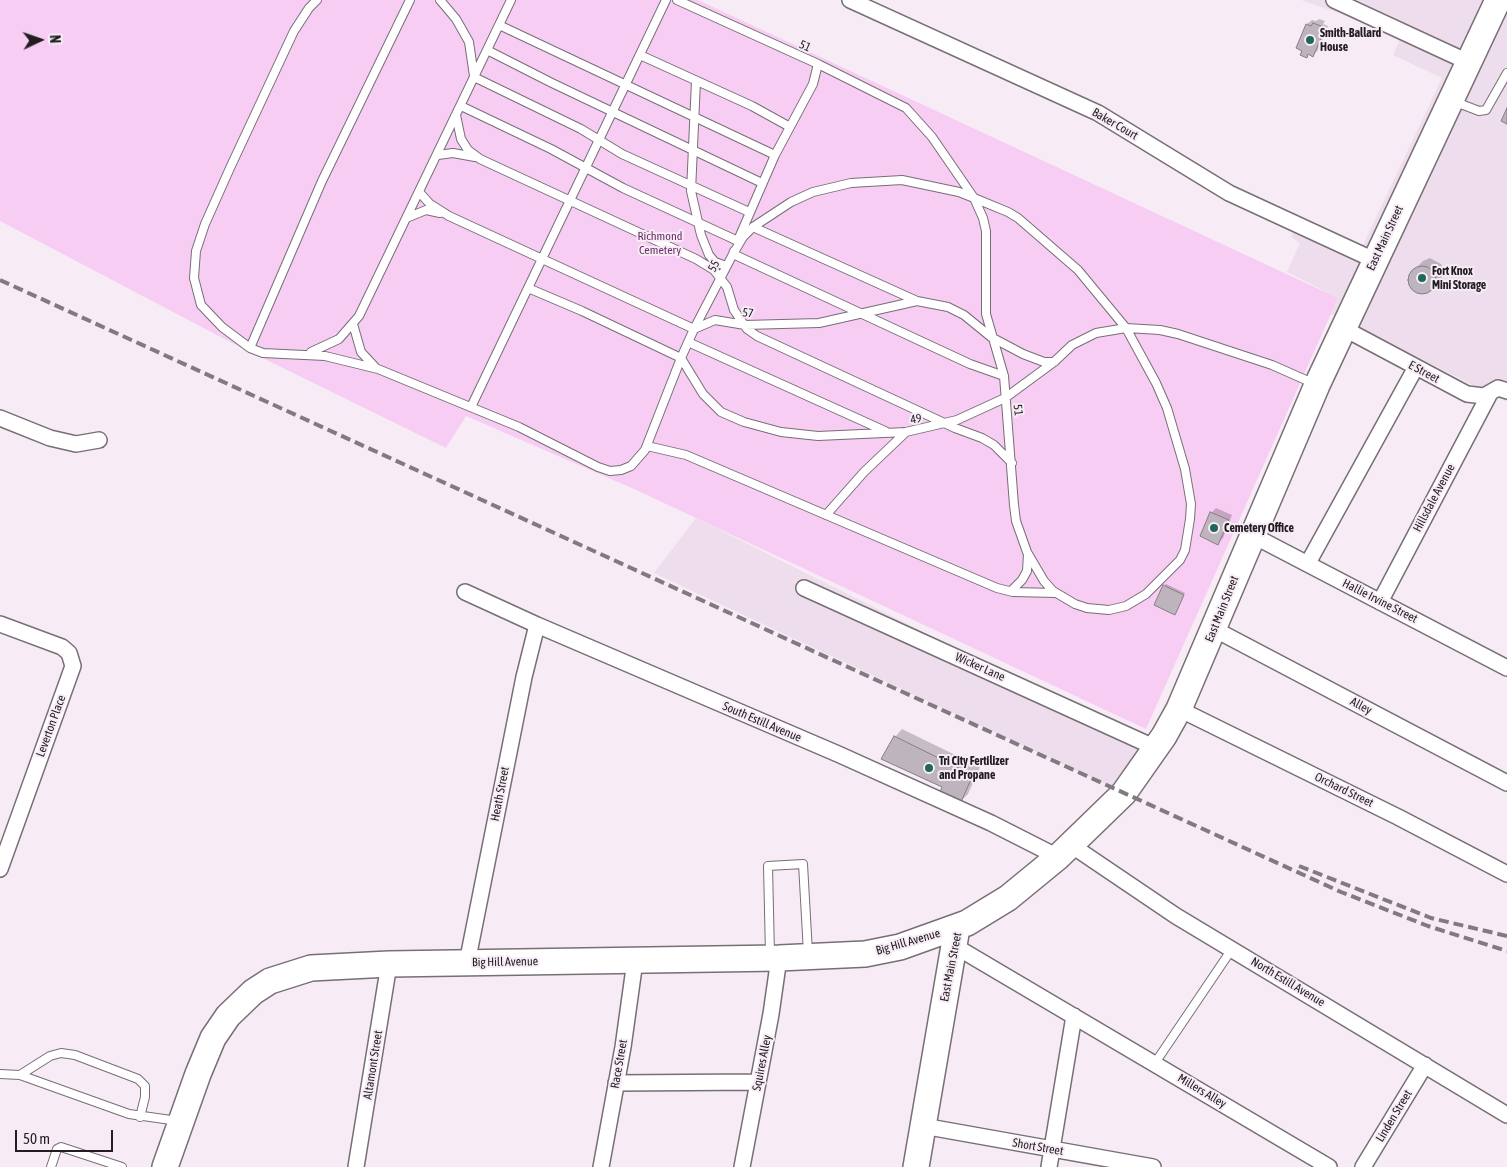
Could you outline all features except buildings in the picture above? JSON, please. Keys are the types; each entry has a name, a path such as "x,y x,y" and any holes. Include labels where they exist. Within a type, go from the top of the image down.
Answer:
{"main road":[{"name":"East Main Street","path":"916,1167 955,936 1008,898 1064,851 1124,793 1156,748 1179,709 1317,385 1374,260 1498,0"},
{"name":"Big Hill Avenue","path":"165,1167 213,1038 228,1016 253,992 270,982 311,968 389,964 808,958 865,954 955,936"}],"street":[{"name":"Baker Court","path":"850,0 1098,113 1229,194 1374,260"},
{"path":"1334,0 1468,62"},
{"name":"E Street","path":"1343,328 1467,394 1476,397 1489,395 1498,388 1507,392"},
{"path":"1308,563 1416,367"},
{"name":"Hillsdale Avenue","path":"1380,602 1489,395"},
{"path":"0,418 50,438 76,444 99,440"},
{"name":"Hallie Irvine Street","path":"1252,535 1507,668"},
{"name":"Wicker Lane","path":"804,588 1156,748"},
{"name":"South Estill Avenue","path":"465,592 537,625 847,758 991,823 1064,851"},
{"name":"Leverton Place","path":"0,624 62,646 69,653 73,666 0,869"},
{"name":"Heath Street","path":"467,963 524,677 537,625"},
{"name":"Alley","path":"1214,629 1507,783"},
{"name":"Orchard Street","path":"1179,709 1398,817 1507,874"},
{"name":"North Estill Avenue","path":"1064,851 1143,895 1507,1115"},
{"name":"Millers Alley","path":"955,936 1074,1016 1329,1167"},
{"name":"Squires Alley","path":"742,1167 758,1082 775,959"},
{"name":"Race Street","path":"601,1167 635,961"},
{"name":"Altamont Street","path":"356,1167 389,964"},
{"path":"1049,1167 1074,1016"},
{"name":"Linden Street","path":"1363,1167 1425,1065"},
{"path":"616,1083 758,1082"},
{"name":"Short Street","path":"923,1126 1153,1167"}],"lane":[{"name":"55","path":"317,0 309,8 294,32 230,168 205,224 196,251 194,278 201,305 222,327 250,348 264,353 290,356 304,354 325,356 378,369 519,427 574,456 610,471 621,470 631,466 639,459 647,446 680,358 694,329 726,266 743,238 753,227 791,202 813,192 850,184 902,180 925,183 974,198 1018,218 1051,245 1083,276 1126,328"},
{"path":"250,348 322,181 410,0"},
{"path":"440,0 456,19 469,42 474,77"},
{"path":"304,354 327,346 339,339 353,324 374,289 512,0"},
{"path":"472,407 666,0"},
{"name":"51","path":"677,0 818,64 906,108 932,137 974,198 983,218 986,231 986,314 991,337 1004,376 1016,521 1027,552 1044,582 1063,598 1087,608 1109,610 1126,606 1146,594 1171,570 1185,550 1190,504 1175,433 1156,383 1126,328"},
{"path":"499,25 775,155"},
{"path":"487,50 762,183"},
{"path":"640,55 768,114 790,127"},
{"path":"818,64 813,84 775,155 748,212 733,254 970,364 1004,376"},
{"path":"1450,100 1479,111 1486,110 1507,73"},
{"path":"474,77 581,128 622,154 748,212"},
{"path":"696,81 690,185 697,220 710,255 715,262 726,266"},
{"path":"461,106 623,188 697,220 738,241"},
{"path":"456,115 461,139 468,150 480,159 696,259 714,270 720,277 734,310 756,336 994,445 1012,463"},
{"path":"438,155 453,153 480,159"},
{"path":"420,193 430,204 449,216 694,329"},
{"path":"408,217 426,210 449,216"},
{"path":"753,227 917,301"},
{"name":"49","path":"528,288 582,311 680,358 711,403 721,412 768,430 818,436 906,432 946,424 974,414 1005,398 1054,362 1072,345 1096,333 1126,328 1160,330 1178,334 1272,365 1317,385"},
{"name":"57","path":"694,329 716,320 745,325 819,323 917,301 948,306 964,314 991,337 1036,359 1054,362"},
{"name":"55","path":"353,324 361,352 378,369"},
{"path":"688,342 890,433"},
{"path":"826,515 864,472 906,432"},
{"path":"647,446 686,455 980,582 1011,591 1056,593"},
{"path":"1011,591 1022,580 1027,571 1027,552"},
{"path":"775,959 768,866 804,864 808,958"},
{"path":"1155,1063 1232,949"},
{"path":"20,1075 50,1056 61,1053 76,1055 138,1079 145,1086 145,1097 140,1117"},
{"path":"0,1074 20,1075 140,1117 181,1121"},
{"path":"51,1167 57,1148 61,1147 122,1167"}],"shaded area":[{"path":"1301,0 1507,0 1507,402 1331,314 1338,298 1287,272 1300,243 1291,237 1299,220 1363,245 1442,78 1393,55 1400,39 1342,14"},
{"path":"696,518 1156,748 1124,793 654,573"}],"green space":[{"name":"Richmond Cemetery","path":"0,0 698,0 1338,298 1146,729 634,489 466,416 446,448 234,344 0,221"}],"railway":[{"path":"0,280 1341,892 1428,926 1507,951"},
{"path":"1299,866 1431,918 1507,936"}],"place":[{"name":"Smith-Ballard House","path":"1310,40"},
{"name":"Fort Knox Mini Storage","path":"1422,278"},
{"name":"Cemetery Office","path":"1214,528"},
{"name":"Tri City Fertilizer and Propane","path":"929,768"}]}
